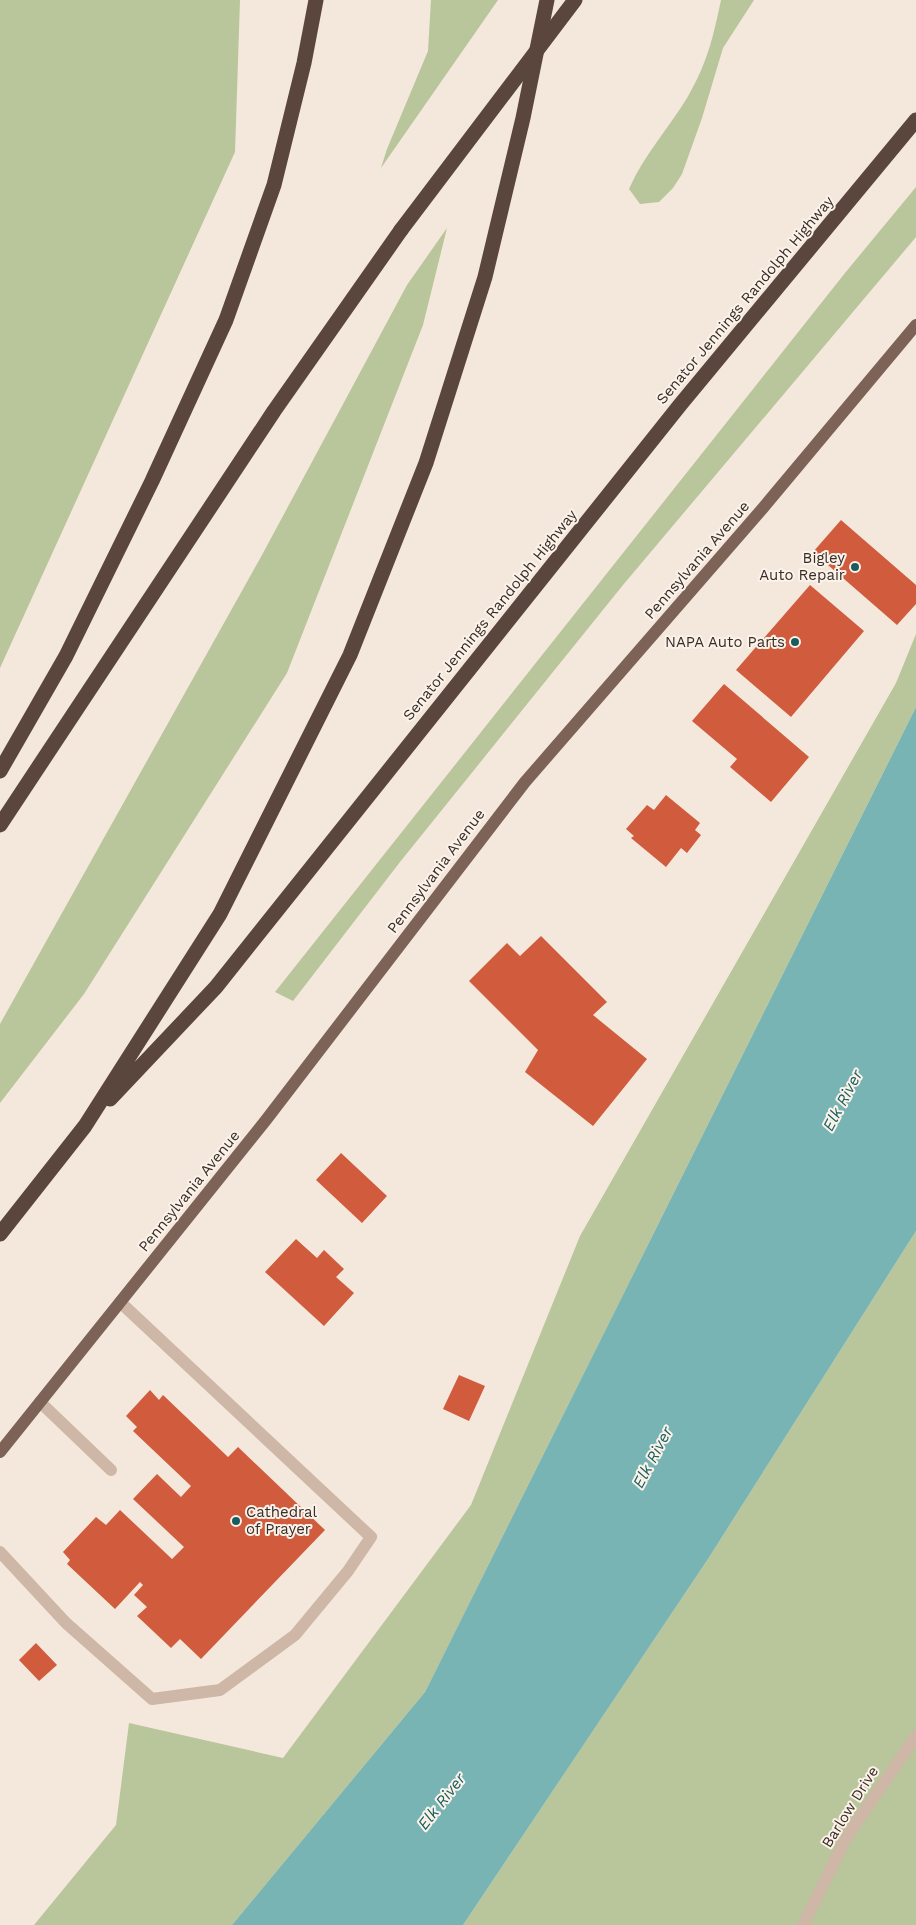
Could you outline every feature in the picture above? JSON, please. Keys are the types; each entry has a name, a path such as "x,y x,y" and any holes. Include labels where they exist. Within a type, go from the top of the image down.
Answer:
{"highway":[{"path":"0,771 66,656 152,482 226,320 274,186 304,63 316,0"},
{"path":"0,1234 85,1126 220,914 350,655 426,463 485,277 523,118 547,0"},
{"path":"0,825 274,411 401,230 575,0"},
{"name":"Senator Jennings Randolph Highway","path":"85,1126 216,987 680,405 916,120"}],"main road":[{"name":"Pennsylvania Avenue","path":"0,1452 266,1120 525,782 763,508 916,324"}],"street":[{"path":"0,1552 66,1623 152,1699 220,1690 295,1635 348,1571 371,1537 120,1302"},
{"path":"40,1402 110,1470"},
{"name":"Barlow Drive","path":"803,1925 846,1838 916,1736"}],"green space":[{"path":"0,0 240,0 235,152 0,668"},
{"path":"431,0 498,0 381,168 387,149 428,51"},
{"path":"721,0 754,0 723,48 702,118 682,174 673,188 659,202 640,204 629,189 656,142 680,109 700,74 715,27"},
{"path":"916,187 916,237 623,585 400,862 293,1001 275,992 845,273"},
{"path":"447,228 423,325 287,673 84,994 0,1103 0,1024 262,555 407,285"},
{"path":"916,634 916,707 425,1692 232,1925 34,1925 116,1825 129,1723 283,1758 471,1505 580,1236 896,683"},
{"path":"916,1231 916,1925 463,1925 708,1559"}],"water":[{"name":"Elk River","path":"916,707 916,1231 708,1559 463,1925 232,1925 425,1692"}],"building":[{"path":"841,520 916,585 916,604 897,625 813,552"},
{"path":"810,585 864,631 791,717 736,670"},
{"path":"724,684 809,757 771,802 730,767 737,759 692,721"},
{"path":"666,795 700,823 695,830 701,835 687,853 681,848 666,867 631,838 634,836 626,829 647,805 654,810"},
{"path":"541,936 607,1002 593,1015 647,1059 593,1126 525,1072 538,1050 469,981 507,943 520,956"},
{"path":"341,1153 387,1196 362,1223 316,1180"},
{"path":"296,1239 317,1258 324,1250 344,1269 336,1277 354,1293 324,1326 265,1272"},
{"path":"459,1375 485,1386 469,1421 443,1409"},
{"name":"Cathedral of Prayer","path":"150,1390 159,1400 163,1395 228,1457 238,1447 325,1530 201,1659 180,1639 171,1648 137,1616 147,1607 134,1595 143,1585 140,1582 115,1609 67,1564 70,1560 63,1552 96,1517 106,1525 120,1510 172,1559 184,1547 133,1499 157,1474 181,1497 191,1486 133,1431 137,1427 126,1416"},
{"path":"36,1643 57,1665 39,1681 19,1660"}],"place":[{"name":"Bigley Auto Repair","path":"855,567"},
{"name":"NAPA Auto Parts","path":"795,642"},
{"name":"Cathedral of Prayer","path":"236,1521"}]}
